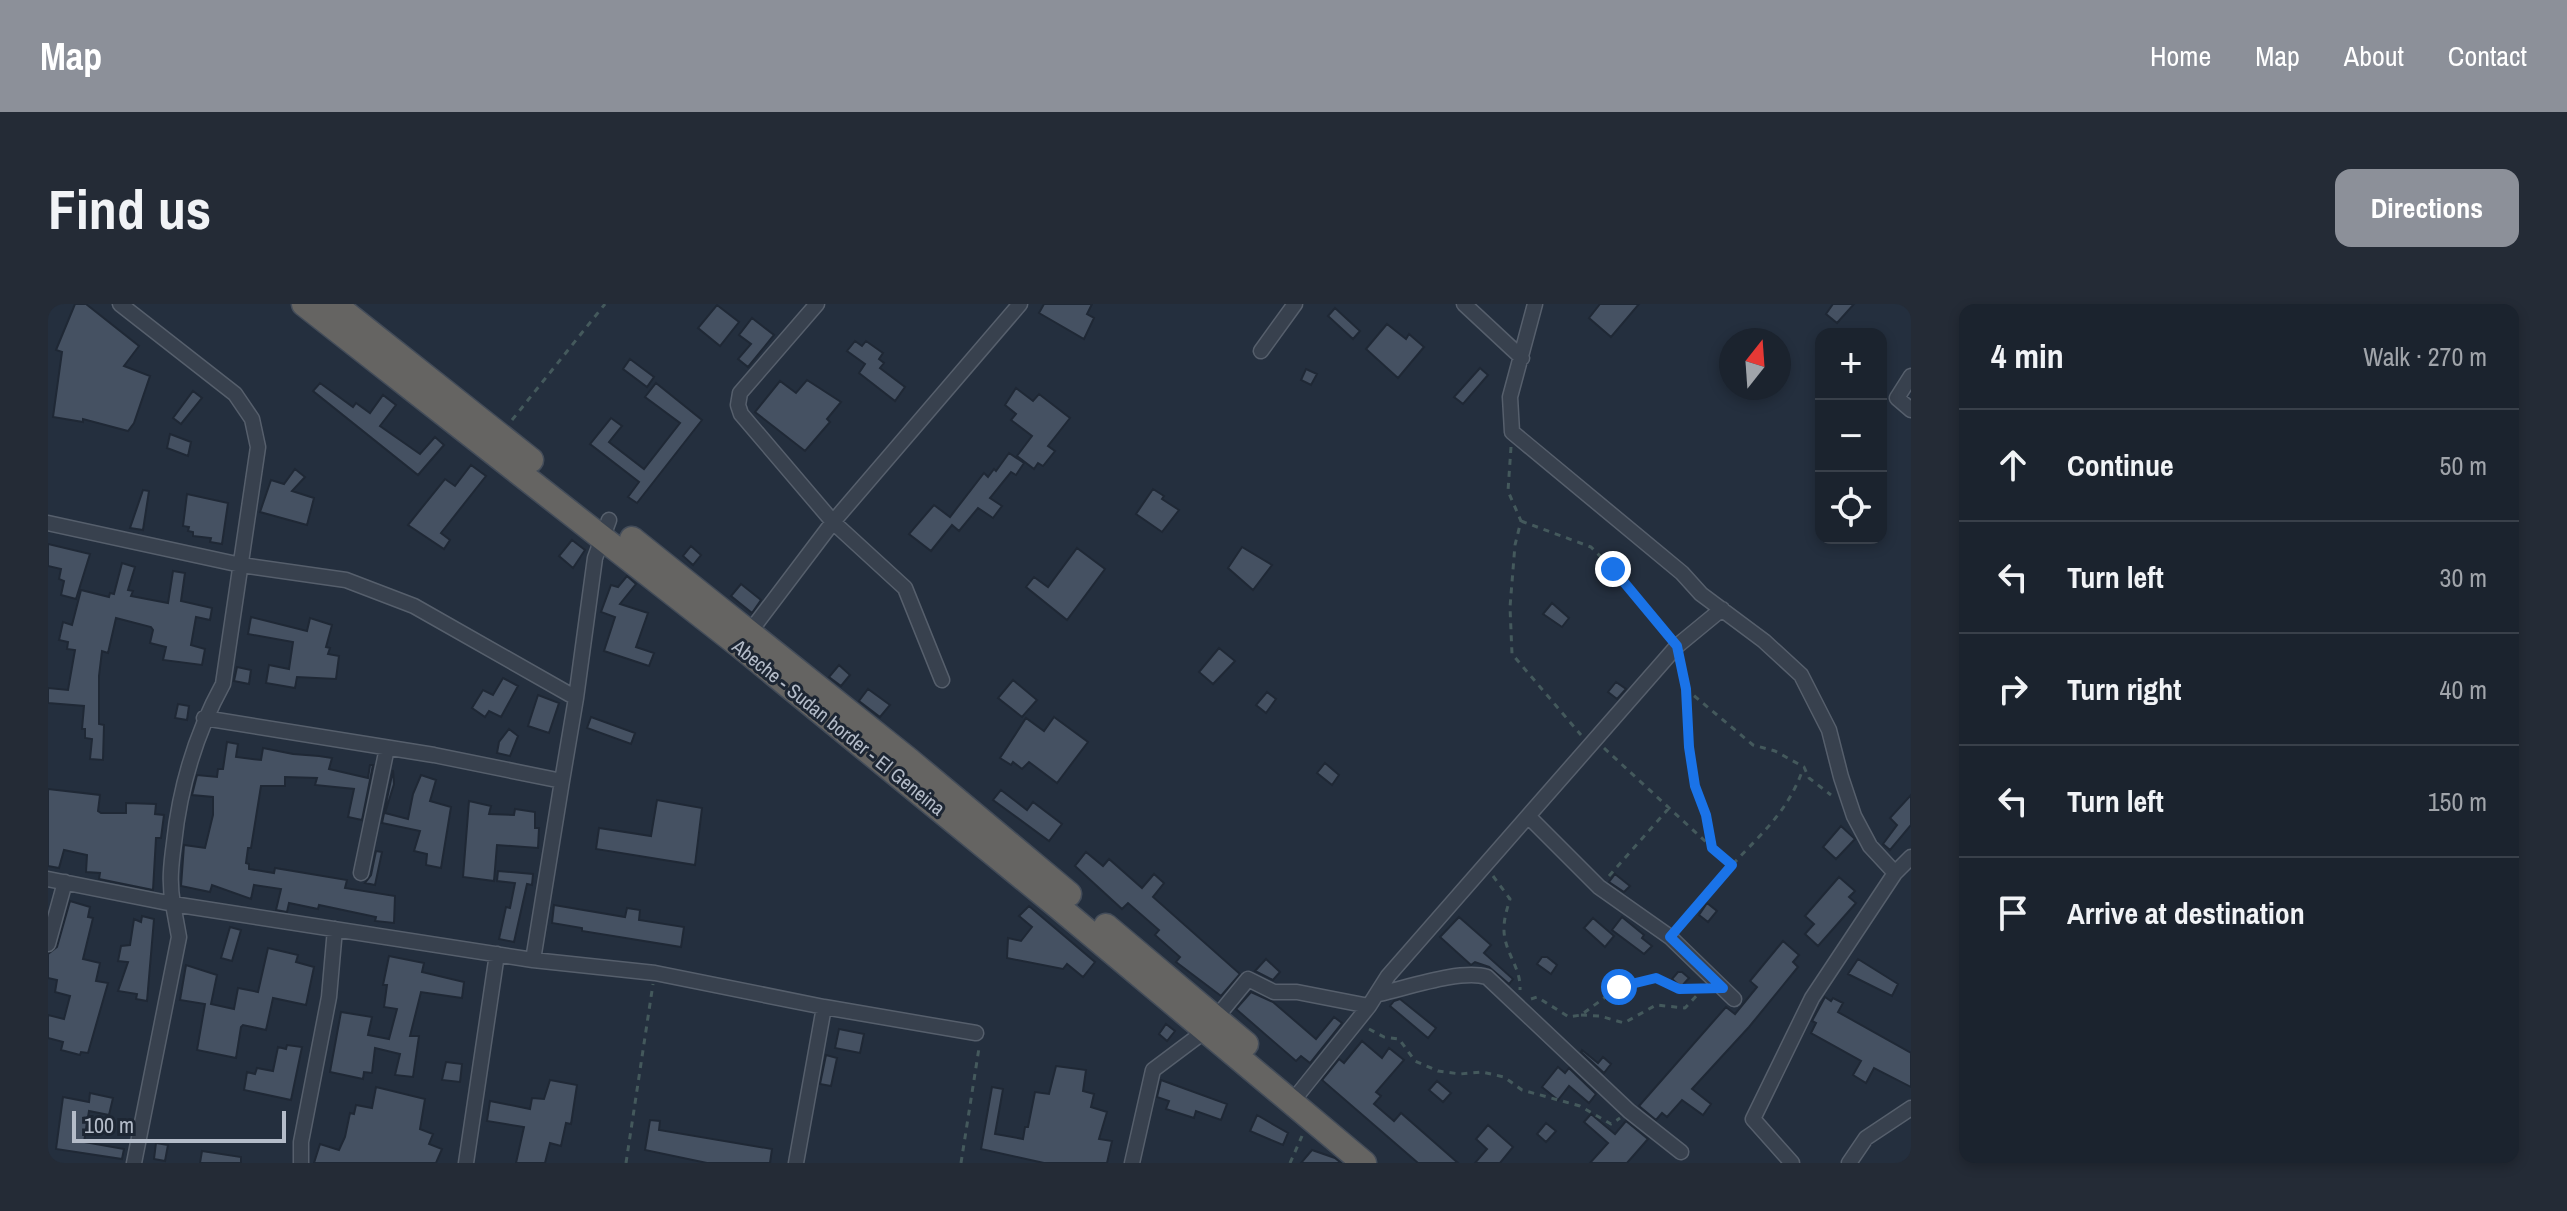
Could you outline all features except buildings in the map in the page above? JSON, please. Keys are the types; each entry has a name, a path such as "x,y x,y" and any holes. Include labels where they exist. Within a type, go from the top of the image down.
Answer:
{"highway":[{"name":"Abeche - Sudan border - El Geneina","path":"304,304 605,528 745,639 1045,896 1300,1092 1384,1163"},
{"name":"Abeche - Sudan border - El Geneina","path":"334,304 500,436 605,528"},
{"name":"Abeche - Sudan border - El Geneina","path":"1210,1025 1310,1118 1364,1163"}],"street":[{"path":"120,304 235,394 252,419 258,447 223,684 204,718 186,767 177,811 169,883 179,937 134,1163"},
{"path":"817,304 740,393 738,405 741,414 833,522 905,588 942,680"},
{"path":"745,639 833,522 1020,304"},
{"path":"1261,351 1295,304"},
{"path":"1464,304 1522,358"},
{"path":"1535,304 1510,397 1512,432 1801,675 1829,730 1854,816 1870,846 1895,873"},
{"path":"1911,376 1897,398 1911,410"},
{"path":"48,523 241,565 346,580 414,606 576,698"},
{"path":"533,960 576,698 595,558 605,528"},
{"path":"1300,1092 1374,1000 1388,976 1677,646 1722,609"},
{"path":"204,718 434,755 562,781"},
{"path":"361,873 387,748"},
{"path":"1529,817 1599,887 1670,937 1729,993"},
{"path":"1792,1163 1753,1119 1812,998 1895,873 1911,857"},
{"path":"48,879 173,904 533,960 655,973 978,1036"},
{"path":"48,944 65,882"},
{"path":"301,1163 301,1142 329,997 335,929"},
{"path":"466,1163 497,954"},
{"path":"1132,1163 1153,1070 1210,1025 1248,979 1274,992 1374,1000 1458,976 1487,977 1629,1111 1681,1152"},
{"path":"796,1163 824,1007"},
{"path":"1849,1163 1866,1138 1911,1108"}],"path":[{"path":"500,436 605,304"},
{"path":"1512,432 1508,491 1521,521 1515,545 1510,607 1512,654 1593,743 1670,807 1732,865"},
{"path":"1521,521 1591,547 1677,646 1686,689 1695,786 1706,815 1712,848"},
{"path":"1686,689 1753,745 1775,751 1804,767 1809,778 1847,806 1854,816"},
{"path":"1670,937 1772,823 1793,796 1804,767"},
{"path":"1599,887 1670,807"},
{"path":"1486,866 1510,899 1504,921 1505,940 1520,975 1518,1004 1537,997 1569,1017 1600,1016 1624,1023 1656,1005 1685,1008 1702,990"},
{"path":"626,1163 655,973"},
{"path":"1581,1015 1619,987 1656,978 1679,989 1729,993"},
{"path":"1356,1021 1384,1037 1399,1039 1415,1061 1438,1071 1460,1074 1482,1072 1504,1077 1522,1090 1580,1106 1611,1124 1629,1111"},
{"path":"961,1163 978,1036"},
{"path":"1290,1163 1310,1118"}],"route":[{"path":"1613,569 1677,646 1686,689 1695,786 1706,815 1712,848 1732,865 1670,937 1723,988 1679,989 1656,978 1619,987"}]}
